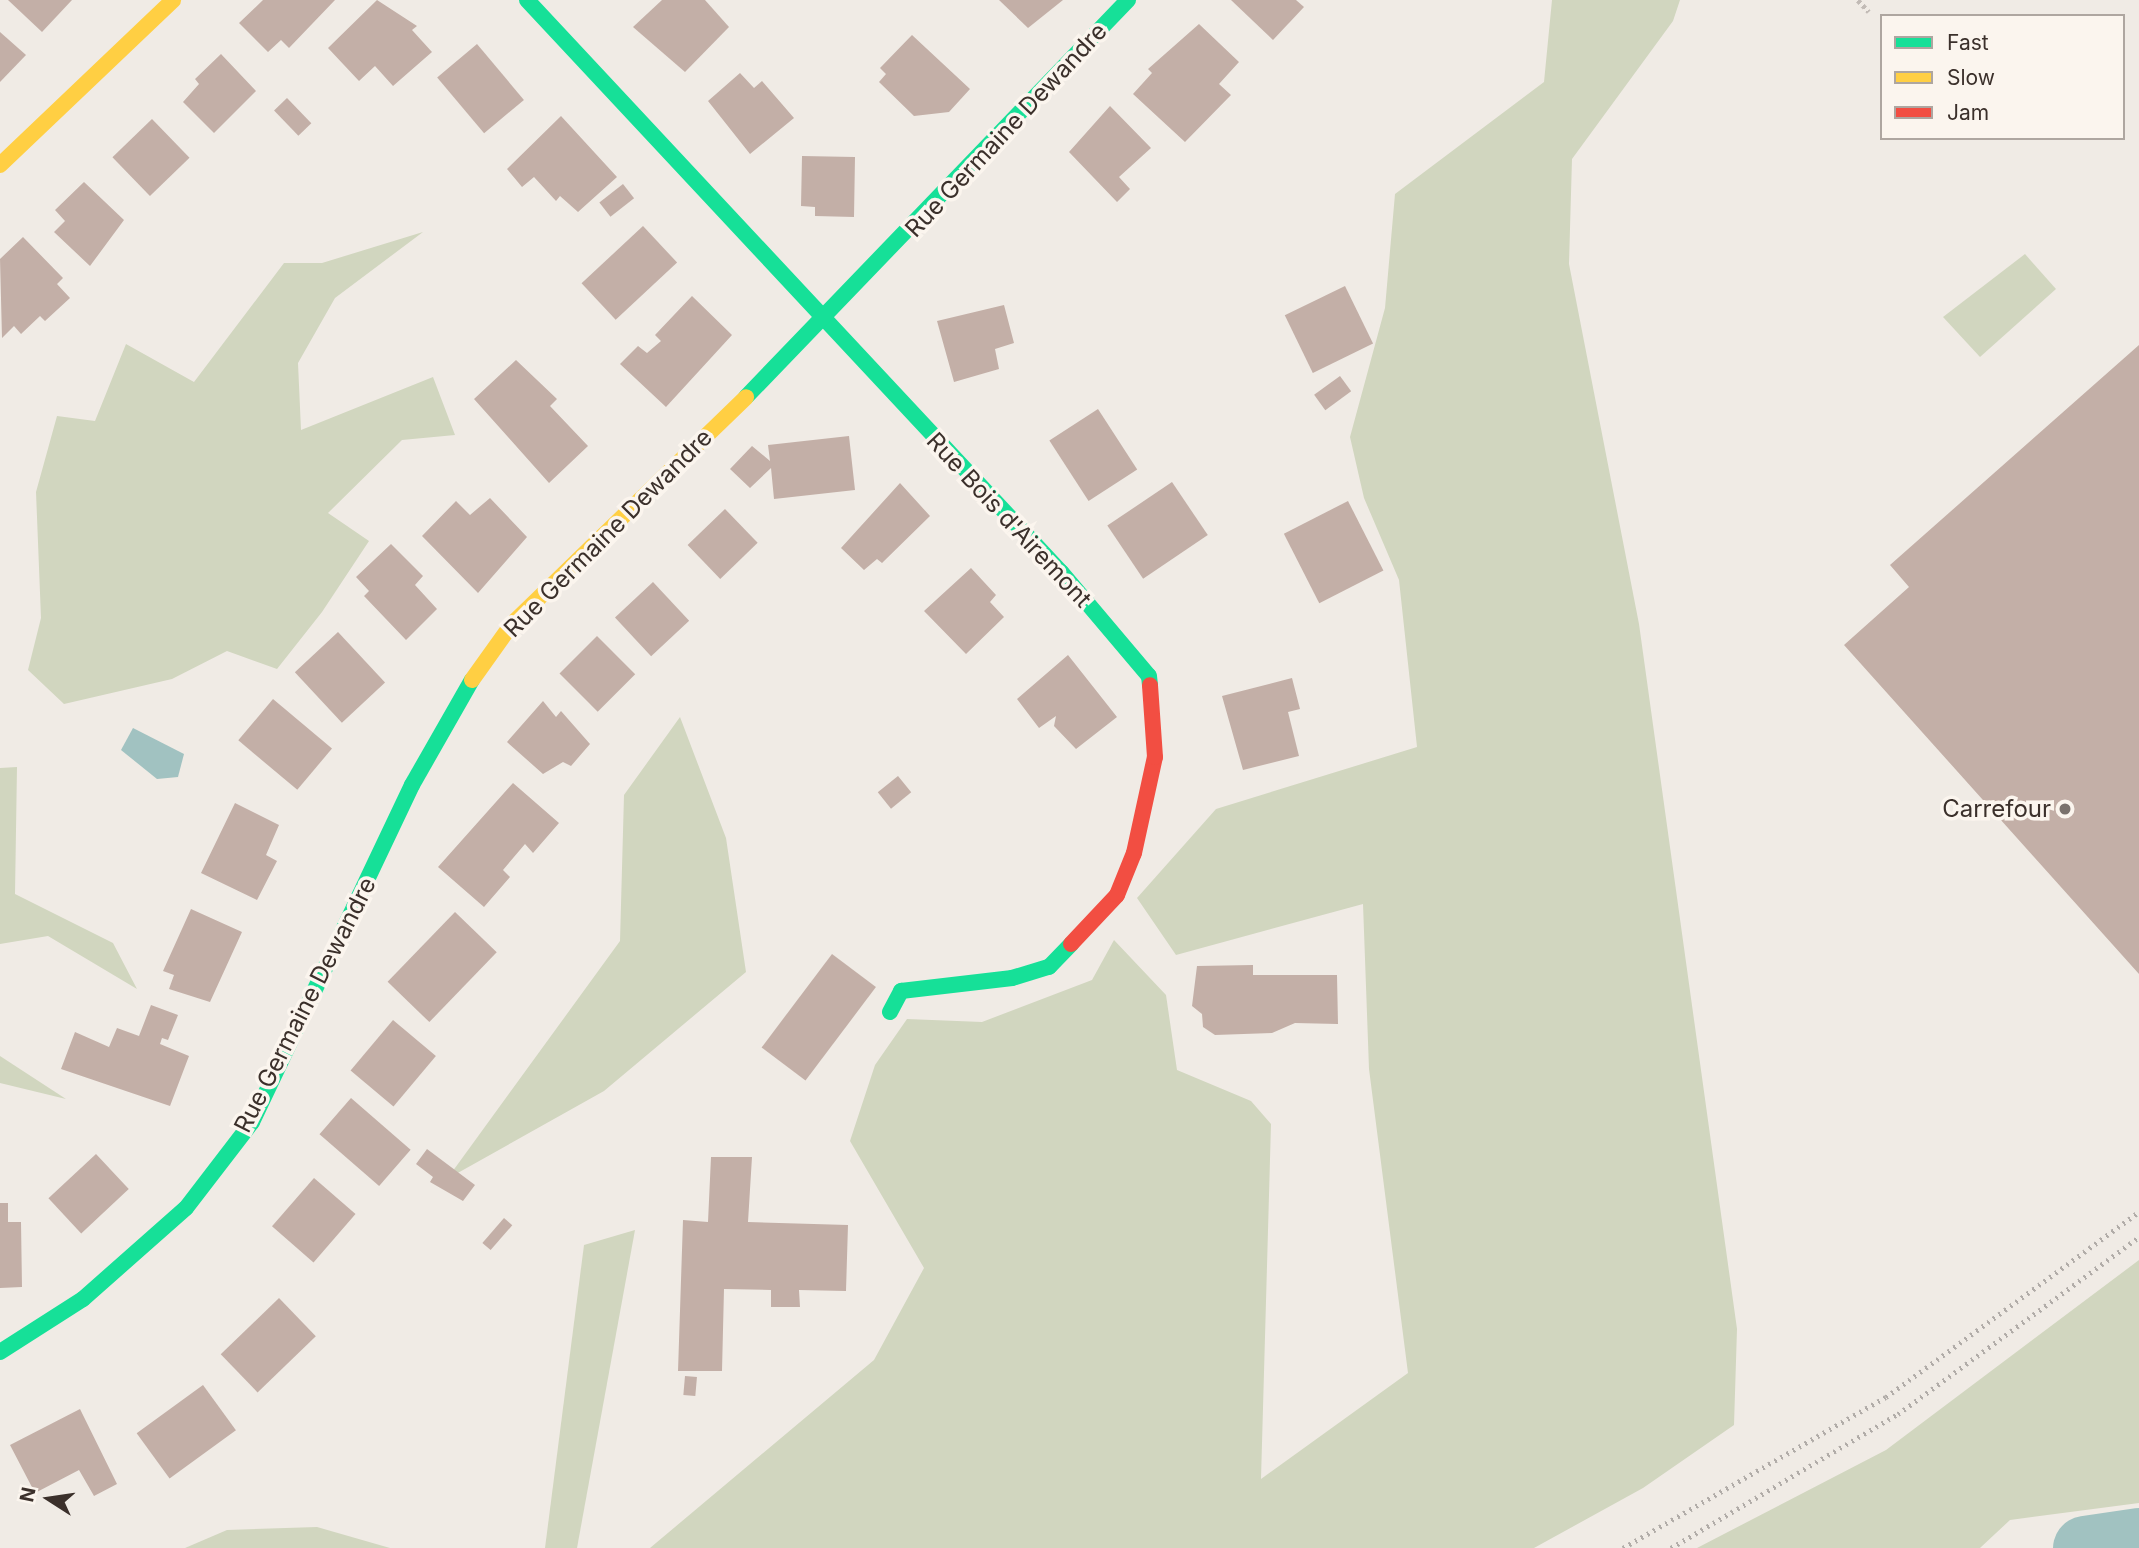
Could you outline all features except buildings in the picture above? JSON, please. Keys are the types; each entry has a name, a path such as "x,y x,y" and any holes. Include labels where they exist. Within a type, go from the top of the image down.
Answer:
{"street":[{"path":"0,165 173,0"},
{"name":"Rue Bois d'Airemont","path":"527,0 824,323 1061,572 1149,676 1157,715 1134,853 1117,895 1074,947 1049,967 1012,978 901,991 890,1012"},
{"name":"Rue Germaine Dewandre","path":"0,1352 83,1299 186,1208 251,1122 412,785 483,662 512,624 824,323 1128,0"}],"path":[{"path":"1858,0 1869,12"}],"green space":[{"path":"1552,0 1680,0 1673,21 1572,159 1569,264 1639,624 1737,1329 1734,1425 1643,1488 1534,1548 650,1548 874,1360 924,1268 850,1141 875,1065 907,1019 982,1022 1092,980 1114,940 1166,995 1177,1070 1251,1101 1271,1124 1261,1479 1408,1373 1369,1069 1363,904 1176,955 1137,898 1216,809 1417,747 1399,580 1364,498 1350,437 1385,308 1395,194 1544,82"},
{"path":"423,232 335,298 298,363 301,430 433,377 455,435 402,440 328,513 369,541 322,612 277,669 227,651 172,679 64,704 28,670 41,618 36,492 57,416 95,421 126,344 194,382 284,263 322,263"},
{"path":"2025,254 2056,289 1980,357 1943,317"},
{"path":"680,717 726,838 746,972 604,1091 447,1179 620,941 624,795"},
{"path":"17,767 15,894 113,943 137,989 48,936 0,944 0,768"},
{"path":"0,1056 66,1099 0,1083"},
{"path":"635,1230 577,1548 545,1548 584,1245"},
{"path":"2139,1260 2139,1503 2010,1520 1980,1548 1697,1548 1886,1450"},
{"path":"317,1527 390,1548 185,1548 227,1530"}],"water":[{"path":"133,728 184,754 178,777 157,779 121,750"}],"waterway":[{"path":"2085,1548 2139,1540"}],"railway":[{"path":"1623,1548 1886,1397 2139,1212"},
{"path":"1671,1548 1898,1414 2139,1237"}],"traffic: fast":[{"path":"527,0 1061,572 1149,676 1150,685"},
{"path":"746,397 1128,0"},
{"path":"0,1352 83,1299 186,1208 252,1122 412,785 472,680"},
{"path":"890,1012 901,991 1012,978 1049,967 1071,944"}],"traffic: slow":[{"path":"0,165 173,0"},
{"path":"472,680 512,624 746,397"}],"traffic: jam":[{"path":"1071,944 1117,895 1134,853 1155,757 1150,685"}],"place":[{"name":"Carrefour","path":"2065,809"}]}
